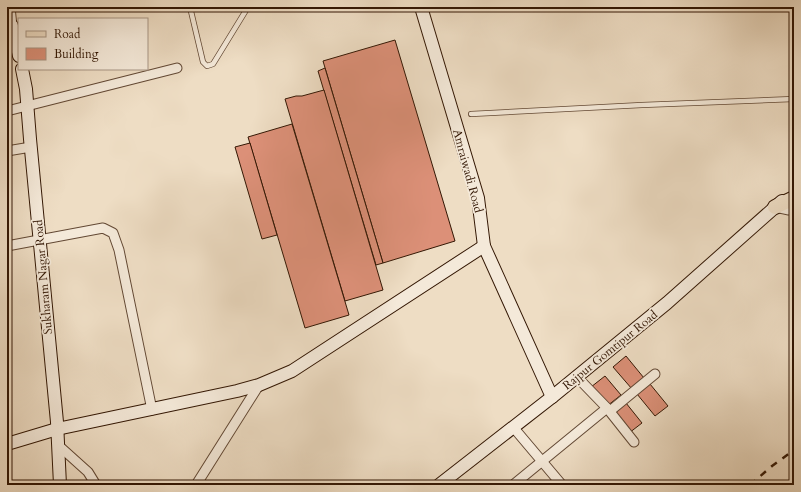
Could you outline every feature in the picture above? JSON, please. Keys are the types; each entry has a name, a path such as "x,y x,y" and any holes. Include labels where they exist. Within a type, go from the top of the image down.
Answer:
{"main road":[{"path":"775,207 794,198"}],"street":[{"path":"10,7 10,26 18,53"},
{"name":"Amraiwadi Road","path":"421,7 478,198 484,246 552,397"},
{"path":"7,111 177,68"},
{"name":"Sukharam Nagar Road","path":"22,70 28,106 57,429 60,485"},
{"path":"7,151 31,147"},
{"name":"Rajpur Gomtipur Road","path":"439,485 552,397 667,303 775,207 794,192"},
{"path":"775,207 788,210 794,206"},
{"path":"7,246 103,228 113,232 119,250 152,410"},
{"path":"7,444 57,429 152,410 259,385 292,371 484,246"},
{"path":"513,485 655,374"},
{"path":"577,377 608,410 634,442"},
{"path":"196,485 259,385"},
{"path":"513,427 562,485"},
{"path":"58,446 88,472 96,485"}],"lane":[{"path":"190,7 203,62 207,66 213,64 248,7"},
{"path":"471,114 794,99"}],"building":[{"path":"251,7 266,7 258,10"},
{"path":"395,40 455,241 383,263 323,61"},
{"path":"325,68 383,263 376,265 318,71"},
{"path":"324,90 383,290 345,301 285,99"},
{"path":"292,124 349,315 305,328 248,137"},
{"path":"250,143 277,235 262,239 235,147"},
{"path":"626,356 644,378 632,389 613,367"},
{"path":"605,376 621,395 607,406 591,387"},
{"path":"650,384 668,406 655,416 637,394"},
{"path":"626,403 642,423 629,433 614,414"}],"railway":[{"path":"750,485 794,450"},
{"path":"784,485 794,477"}]}
